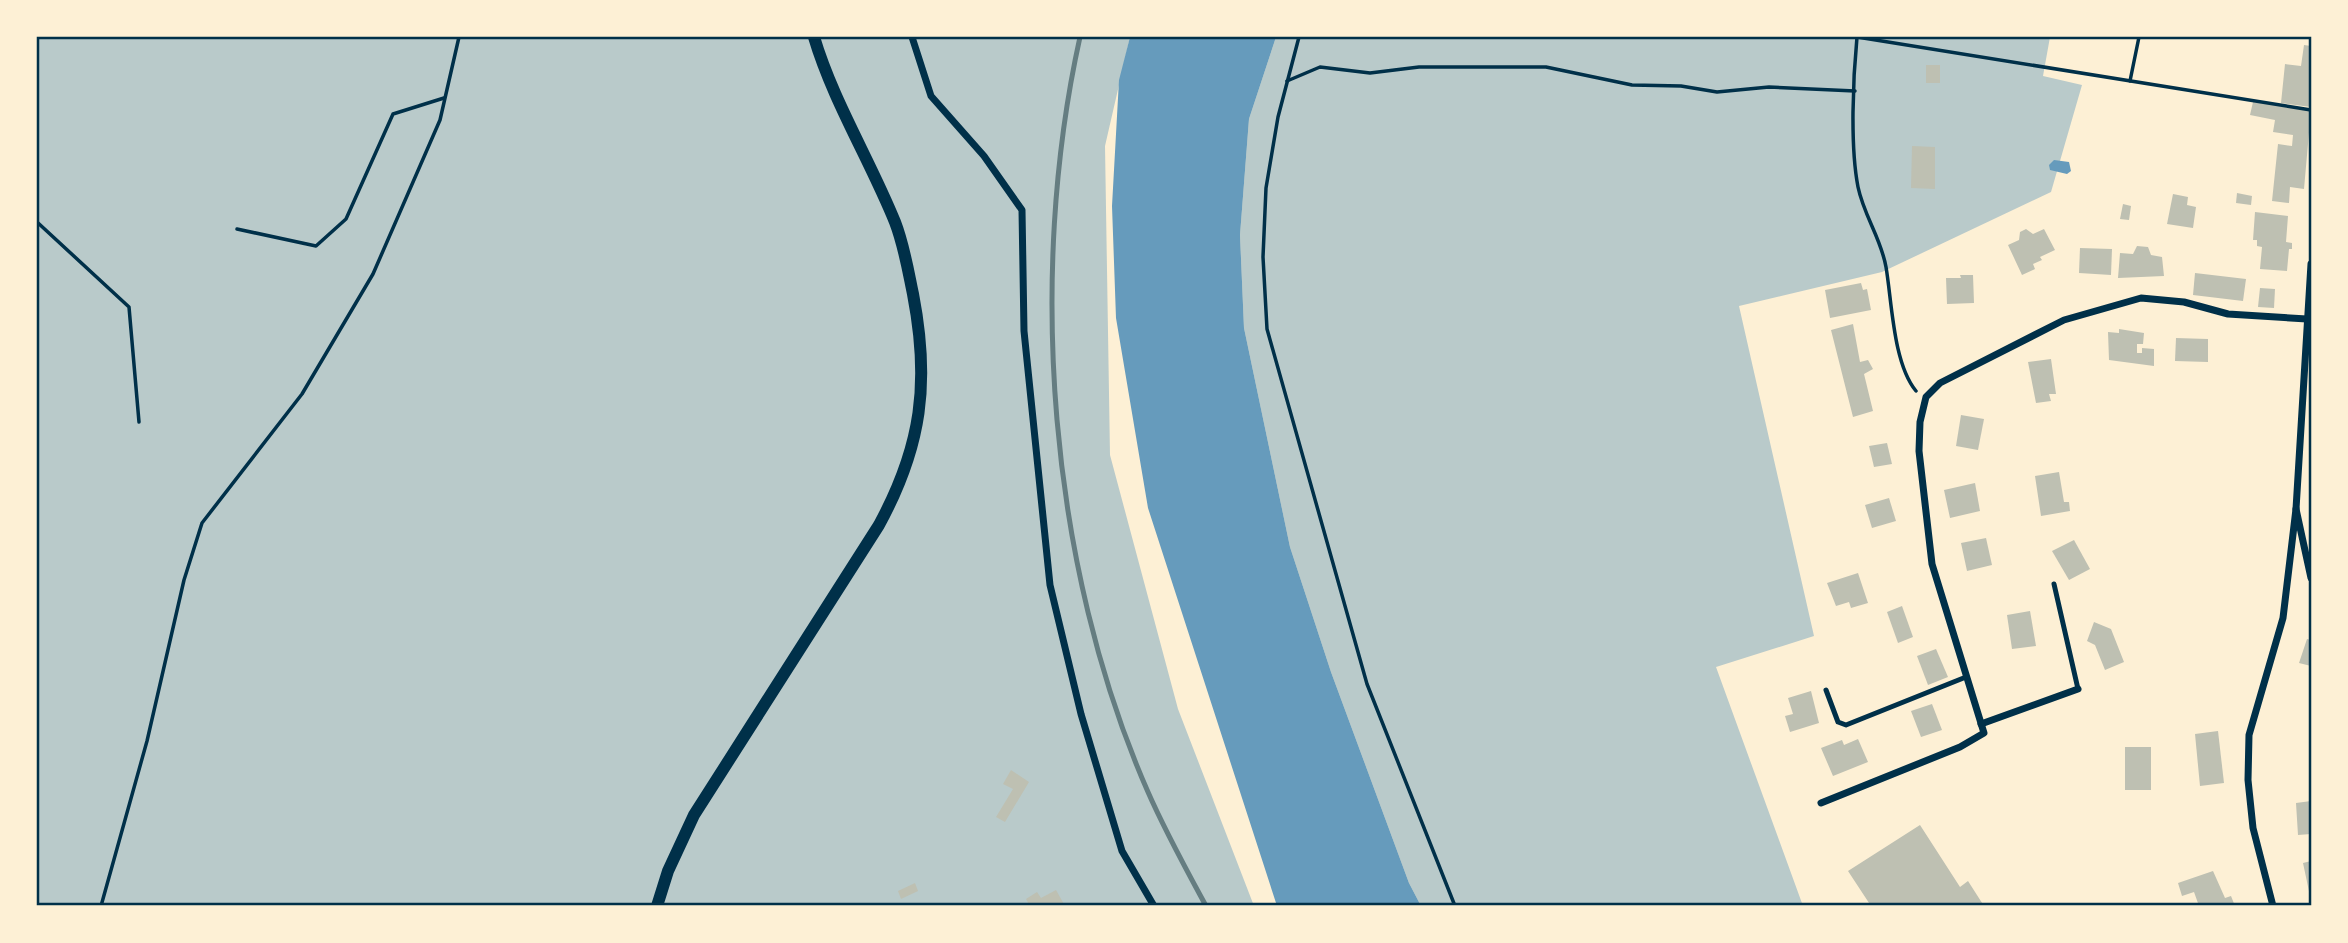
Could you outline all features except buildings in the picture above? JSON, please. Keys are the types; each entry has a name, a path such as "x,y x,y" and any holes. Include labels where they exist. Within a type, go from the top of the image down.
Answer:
{"street":[{"path":"657,906 672,862 694,815 879,525 896,494 906,470 921,409 922,349 905,254 896,224 832,85 814,37"},
{"path":"912,37 931,96 984,156 1021,210 1024,331 1050,585 1081,714 1122,851 1154,906"},
{"path":"2273,906 2252,828 2248,780 2249,735 2283,618 2296,509 2311,264"},
{"path":"1821,803 1959,747 1984,733 1931,564 1919,451 1920,422 1926,397 1940,383 2064,320 2141,298 2184,302 2228,314 2307,319"},
{"path":"2296,509 2311,578"},
{"path":"1981,724 2078,689"}],"lane":[{"path":"2054,584 2078,689"},
{"path":"1826,690 1838,722 1846,725 1966,677"}],"path":[{"path":"1299,37 1287,81 1266,188 1263,257 1266,329 1367,684 1455,906"},
{"path":"1926,397 1913,390 1892,324 1882,244 1866,219 1857,184 1857,37 2311,110"},
{"path":"2130,81 2139,37"},
{"path":"101,906 147,741 184,580 202,523 302,394 373,274 440,120 456,38"},
{"path":"1287,81 1320,67 1370,73 1419,67 1546,67 1632,85 1681,86 1717,92 1769,87 1855,91"},
{"path":"237,229 316,246 346,219 394,114 444,98"},
{"path":"37,222 129,307 139,422"}],"shaded area":[{"path":"37,37 1130,37 1105,146 1110,455 1178,709 1254,906 37,906"},
{"path":"1276,37 2050,37 2043,76 2082,85 2051,192 1882,272 1739,306 1814,636 1716,667 1803,906 1421,906 1409,883 1331,672 1290,547 1244,328 1240,235 1249,119"}],"water":[{"path":"1130,37 1276,37 1249,119 1240,235 1244,328 1290,547 1331,672 1409,883 1421,906 1277,906 1148,508 1116,318 1112,206 1119,80"},
{"path":"2054,160 2069,162 2071,171 2067,174 2050,170 2049,165"}],"railway":[{"path":"1080,37 1064,129 1054,224 1052,322 1057,420 1069,517 1088,613 1114,705 1148,792 1206,906"}]}
